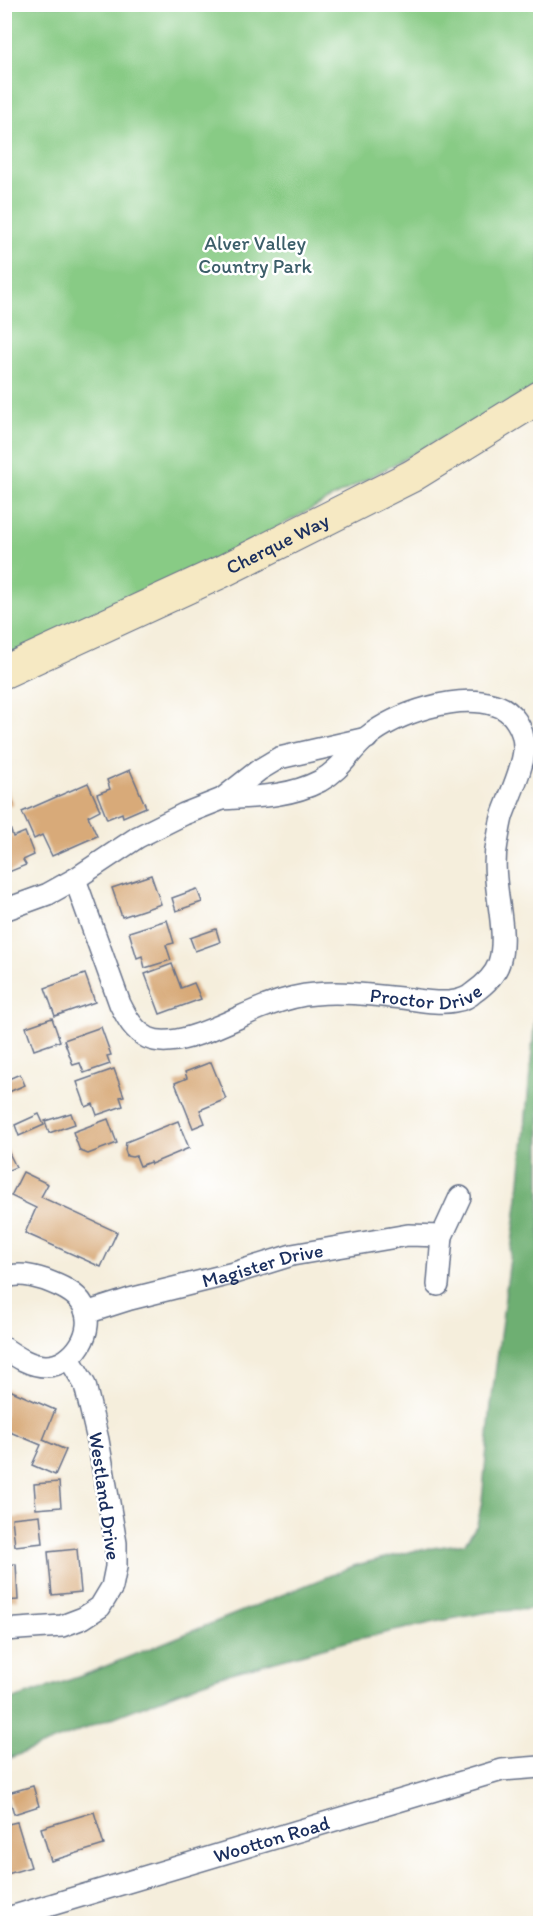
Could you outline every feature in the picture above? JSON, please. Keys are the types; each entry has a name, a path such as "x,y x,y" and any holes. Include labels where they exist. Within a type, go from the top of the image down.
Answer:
{"street":[{"name":"Cherque Way","path":"4,672 221,572 412,477 540,397"},
{"name":"Proctor Drive","path":"4,910 48,894 138,837 184,814 222,799 299,791 322,780 340,767 367,738 393,722 428,708 452,702 495,704 508,711 520,728 525,748 502,816 495,851 495,878 502,938 499,964 488,981 471,996 455,1002 372,995 315,994 292,997 184,1038 167,1042 150,1040 134,1027 120,1004 75,879"},
{"name":"Proctor Drive","path":"222,799 259,770 279,758 367,738"},
{"path":"438,1285 442,1236 460,1197"},
{"name":"Magister Drive","path":"86,1313 130,1299 234,1274 292,1255 408,1235 442,1236"},
{"path":"4,1278 21,1275 52,1283 76,1297 86,1313 87,1326 84,1339 69,1358 60,1364 47,1366 31,1364 4,1348"},
{"name":"Westland Drive","path":"4,1630 62,1626 100,1607 112,1587 116,1567 116,1543 98,1440 85,1385 69,1358"},
{"name":"Wootton Road","path":"4,1919 502,1770 540,1767"}],"green space":[{"name":"Alver Valley Country Park","path":"5,5 540,5 540,385 29,662 5,671"},
{"path":"540,963 540,1574 538,1600 531,1609 489,1612 440,1621 348,1641 217,1677 5,1760 5,1702 84,1675 356,1565 413,1551 465,1543 477,1525 482,1501 491,1405 520,1182"}],"building":[{"path":"130,770 146,807 123,817 122,813 107,819 97,794 110,789 107,780"},
{"path":"4,783 13,804 4,808"},
{"path":"88,783 100,810 88,816 97,836 52,856 42,835 34,839 22,812"},
{"path":"10,828 13,837 25,832 34,855 23,860 26,865 4,874 4,831"},
{"path":"151,875 161,904 122,917 112,888"},
{"path":"197,889 202,902 176,911 172,898"},
{"path":"167,920 174,943 166,945 171,960 145,968 142,956 137,958 129,932"},
{"path":"216,929 220,942 195,951 190,938"},
{"path":"172,964 181,988 194,983 201,999 160,1014 145,974"},
{"path":"85,974 95,1002 55,1016 45,988"},
{"path":"52,1018 60,1041 34,1050 26,1027"},
{"path":"101,1027 111,1055 107,1056 110,1064 84,1073 80,1063 73,1065 64,1040"},
{"path":"211,1062 226,1099 200,1110 205,1123 193,1128 175,1083 187,1078 185,1072"},
{"path":"114,1069 124,1096 120,1097 123,1106 97,1115 93,1104 86,1107 77,1082"},
{"path":"20,1074 25,1085 4,1094 4,1081"},
{"path":"71,1113 75,1124 49,1133 45,1121"},
{"path":"39,1114 44,1125 19,1136 15,1125"},
{"path":"108,1119 117,1143 88,1154 80,1151 73,1132"},
{"path":"178,1121 189,1148 151,1164 150,1162 140,1166 136,1156 127,1156 126,1142"},
{"path":"4,1143 16,1167 4,1172"},
{"path":"23,1172 48,1184 41,1197 117,1232 101,1267 25,1233 36,1208 11,1196"},
{"path":"5,1388 55,1410 43,1440 66,1450 55,1475 32,1465 41,1445 5,1430"},
{"path":"59,1482 61,1507 36,1509 34,1484"},
{"path":"40,1515 43,1543 15,1546 12,1518"},
{"path":"77,1549 81,1592 52,1595 48,1552"},
{"path":"16,1564 18,1600 4,1601 4,1565"},
{"path":"33,1786 39,1806 14,1814 8,1793"},
{"path":"94,1812 104,1845 51,1861 41,1828"},
{"path":"17,1822 31,1867 4,1875 4,1825"}]}
